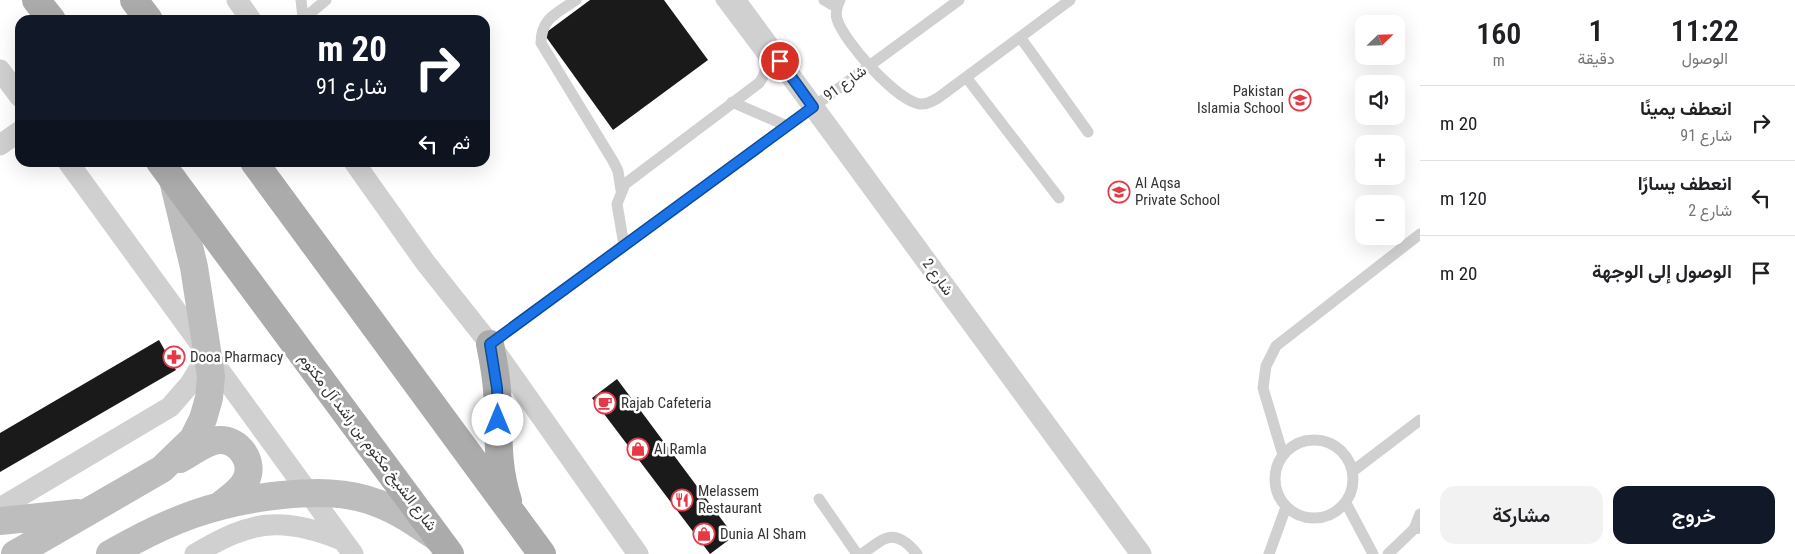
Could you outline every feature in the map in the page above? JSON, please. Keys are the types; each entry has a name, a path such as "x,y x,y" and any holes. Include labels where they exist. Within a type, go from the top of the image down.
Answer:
{"main road":[{"path":"36,0 48,15"},
{"path":"134,0 145,15"},
{"path":"258,167 542,554"},
{"path":"162,469 193,439 203,419 209,398 210,383 208,354 194,267 166,170"},
{"name":"شارع الشيخ مكتوم بن راشد آل مكتوم","path":"166,170 445,547"},
{"path":"490,344 497,388 497,449 499,466 514,516"},
{"path":"15,554 208,443 219,440 230,442 243,452 249,468 247,479 241,489 221,504"},
{"path":"110,554 166,524 221,504 308,493 353,496 375,502 397,511 445,547"},
{"path":"0,521 87,512"}],"street":[{"path":"237,0 248,15"},
{"name":"شارع 2","path":"735,0 1141,554"},
{"path":"0,70 15,90"},
{"path":"0,144 15,134"},
{"path":"72,167 348,547"},
{"path":"358,167 425,262 490,344 638,554"},
{"path":"0,508 170,408 190,384 208,354"},
{"path":"195,554 236,532 271,525 306,527 348,547"}],"lane":[{"path":"301,0 303,15"},
{"path":"308,15 326,0"},
{"path":"576,0 546,20 541,31 541,42 618,171 621,190 617,204 624,245"},
{"path":"621,190 631,179 759,83 764,76 766,63 763,56 721,0"},
{"path":"824,0 838,4 836,18 868,66 903,95 920,104 930,103 1070,0"},
{"name":"شارع 91","path":"490,344 959,0"},
{"path":"1020,37 1088,132"},
{"path":"966,77 1059,198"},
{"path":"732,102 787,126"},
{"path":"1283,455 1263,388 1266,366 1276,346 1420,234"},
{"path":"1353,471 1420,420"},
{"path":"1312,439 1334,444 1342,451 1353,471 1354,482 1346,502 1338,511 1328,516 1306,517 1295,513 1286,507 1279,497 1276,487 1275,475 1277,464 1283,455 1291,447 1312,439"},
{"path":"819,499 857,554"},
{"path":"1346,502 1373,554"},
{"path":"1270,554 1286,507"},
{"path":"1388,554 1417,528 1420,514"},
{"path":"862,554 882,539 892,537 903,540 916,554"}],"building":[{"path":"590,0 664,0 708,60 613,130 544,34"},
{"path":"159,340 176,370 0,472 0,433"},
{"path":"617,379 734,536 710,554 592,398"}],"place":[{"name":"Pakistan Islamia School","path":"1300,100"},
{"name":"Al Aqsa Private School","path":"1119,192"},
{"name":"Dooa Pharmacy","path":"174,357"},
{"name":"Rajab Cafeteria","path":"605,403"},
{"name":"Al Ramla","path":"638,449"},
{"name":"Melassem Restaurant","path":"682,500"},
{"name":"Dunia Al Sham","path":"704,534"}],"route":[{"path":"498,420 497,388 490,344 813,107 780,61"}]}
